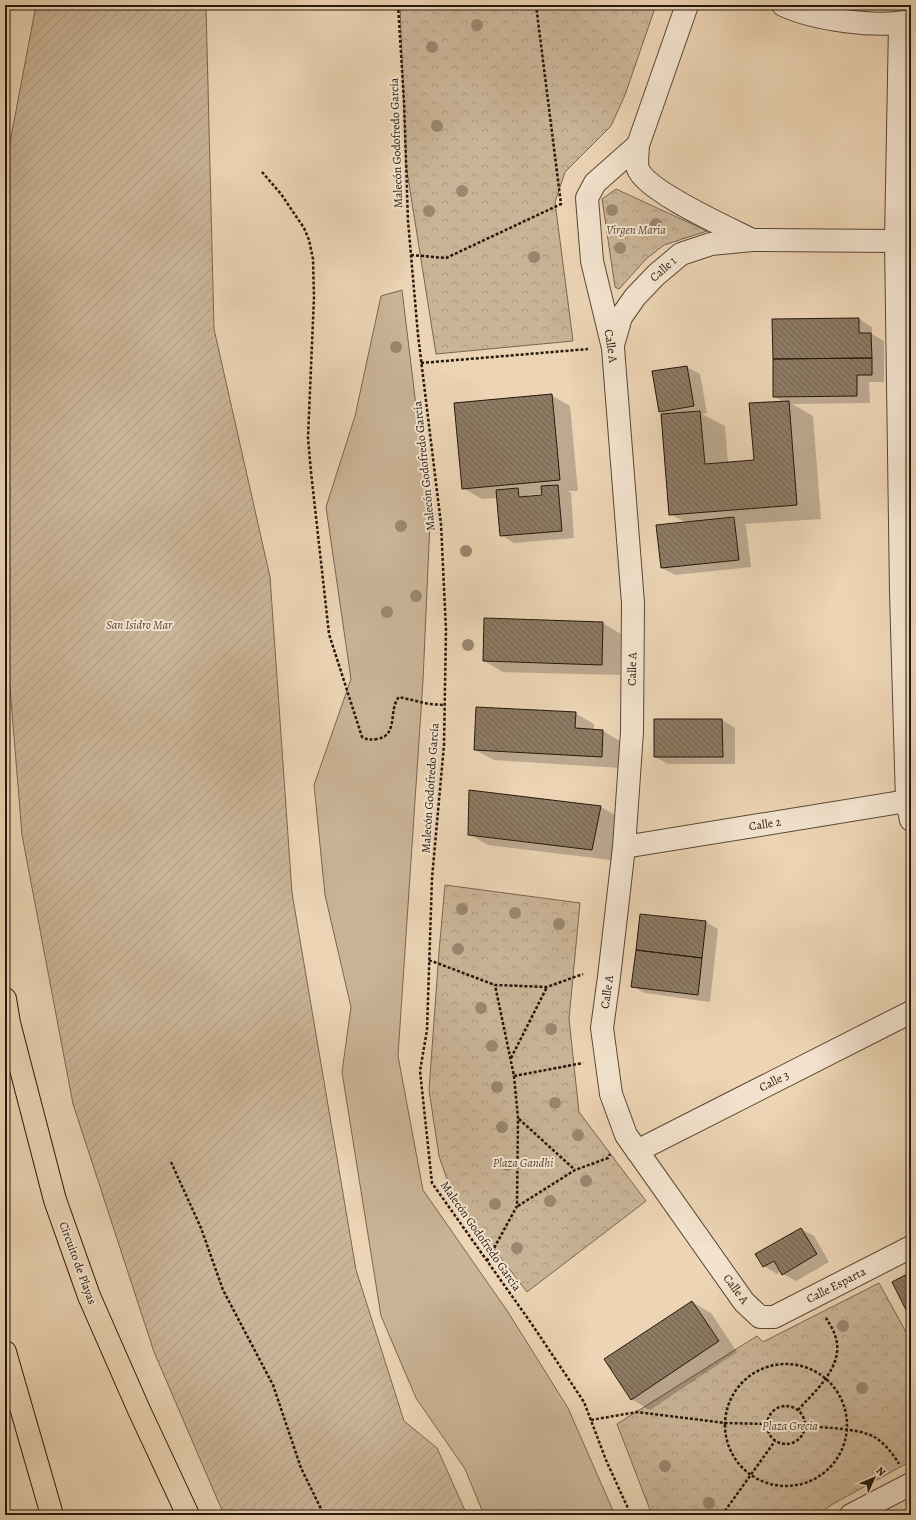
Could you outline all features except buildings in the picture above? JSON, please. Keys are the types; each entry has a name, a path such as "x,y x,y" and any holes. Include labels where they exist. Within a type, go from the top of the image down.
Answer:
{"highway":[{"name":"Circuito de Playas","path":"5,999 9,1023 55,1200 89,1296 139,1410 188,1515"},
{"path":"5,1352 52,1515"}],"street":[{"name":"Calle A","path":"687,5 638,145 595,183 587,198 592,261 613,348 633,603 632,732 624,847 602,1028 605,1059 611,1094 626,1135 744,1302 760,1317"},
{"path":"783,5 793,10 844,22 905,23 896,241 906,593 909,810"},
{"name":"Calle 1","path":"638,145 638,169 649,183 682,204 752,240"},
{"name":"Calle 1","path":"613,348 621,317 635,297 656,275 681,254 711,244 752,240 896,241"},
{"name":"Calle 2","path":"624,847 909,810"},
{"name":"Calle 3","path":"637,1151 911,1012"},
{"name":"Calle Esparta","path":"760,1317 774,1317 911,1247"},
{"path":"851,1515 910,1485"}],"path":[{"name":"Malecón Godofredo García","path":"398,5 404,102 408,221 421,363 441,524 446,630 444,745 432,878 427,1030 420,1071 432,1183 584,1402 606,1460 631,1515"},
{"path":"411,255 446,258 562,204 536,5"},
{"path":"262,172 281,194 304,228 309,240 313,259 314,297 308,438 311,472 329,634 362,737 369,741 383,738 390,730 396,701 399,697 429,704 444,705"},
{"path":"421,363 591,349"},
{"path":"429,960 495,985 547,987 583,974"},
{"path":"487,1261 517,1206 518,1118 514,1076 495,985"},
{"path":"511,1058 547,987"},
{"path":"514,1076 605,1059"},
{"path":"518,1118 575,1170"},
{"path":"517,1206 575,1170 608,1158 614,1150"},
{"path":"171,1162 201,1228 223,1290 273,1385 301,1468 324,1515"},
{"path":"798,1410 826,1379 837,1350 835,1336 827,1319 813,1297"},
{"path":"783,1363 798,1365 813,1370 826,1379 837,1390 844,1405 847,1420 846,1436 842,1451 833,1464 822,1474 809,1482 794,1486 779,1486 764,1482 751,1475 740,1465 726,1438 725,1423 727,1408 733,1394 741,1382 753,1373 767,1366 783,1363"},
{"path":"786,1406 798,1410 804,1420 805,1426 804,1432 796,1441 785,1444 775,1441 770,1434 768,1424 770,1416 779,1408 786,1406"},
{"path":"591,1420 637,1412 725,1423 768,1424"},
{"path":"805,1426 865,1433 877,1438 894,1456 910,1485"},
{"path":"722,1515 775,1441"}],"green space":[{"name":"San Isidro Mar","path":"36,5 206,5 214,329 270,577 292,893 356,1270 404,1421 437,1448 467,1515 224,1515 154,1352 73,1104 22,835 5,626 5,169"},
{"path":"400,5 656,5 625,95 611,126 565,172 555,202 573,341 436,354 406,165"},
{"path":"856,5 911,5 911,7 895,9"},
{"name":"Virgen Maria","path":"616,189 707,231 664,245 646,259 619,289 615,287 602,199"},
{"path":"402,290 430,522 423,681 398,1056 423,1190 508,1312 568,1408 615,1515 484,1515 465,1469 416,1398 381,1316 342,1072 351,1007 325,895 314,785 351,679 326,507 355,416 381,296"},
{"name":"Plaza Gandhi","path":"445,885 580,903 569,1019 579,1112 646,1201 527,1292 452,1194 439,1156 429,1090"},
{"name":"Plaza Grecia","path":"879,1283 911,1341 911,1461 831,1505 818,1515 652,1515 617,1424 757,1336 763,1342"}]}
